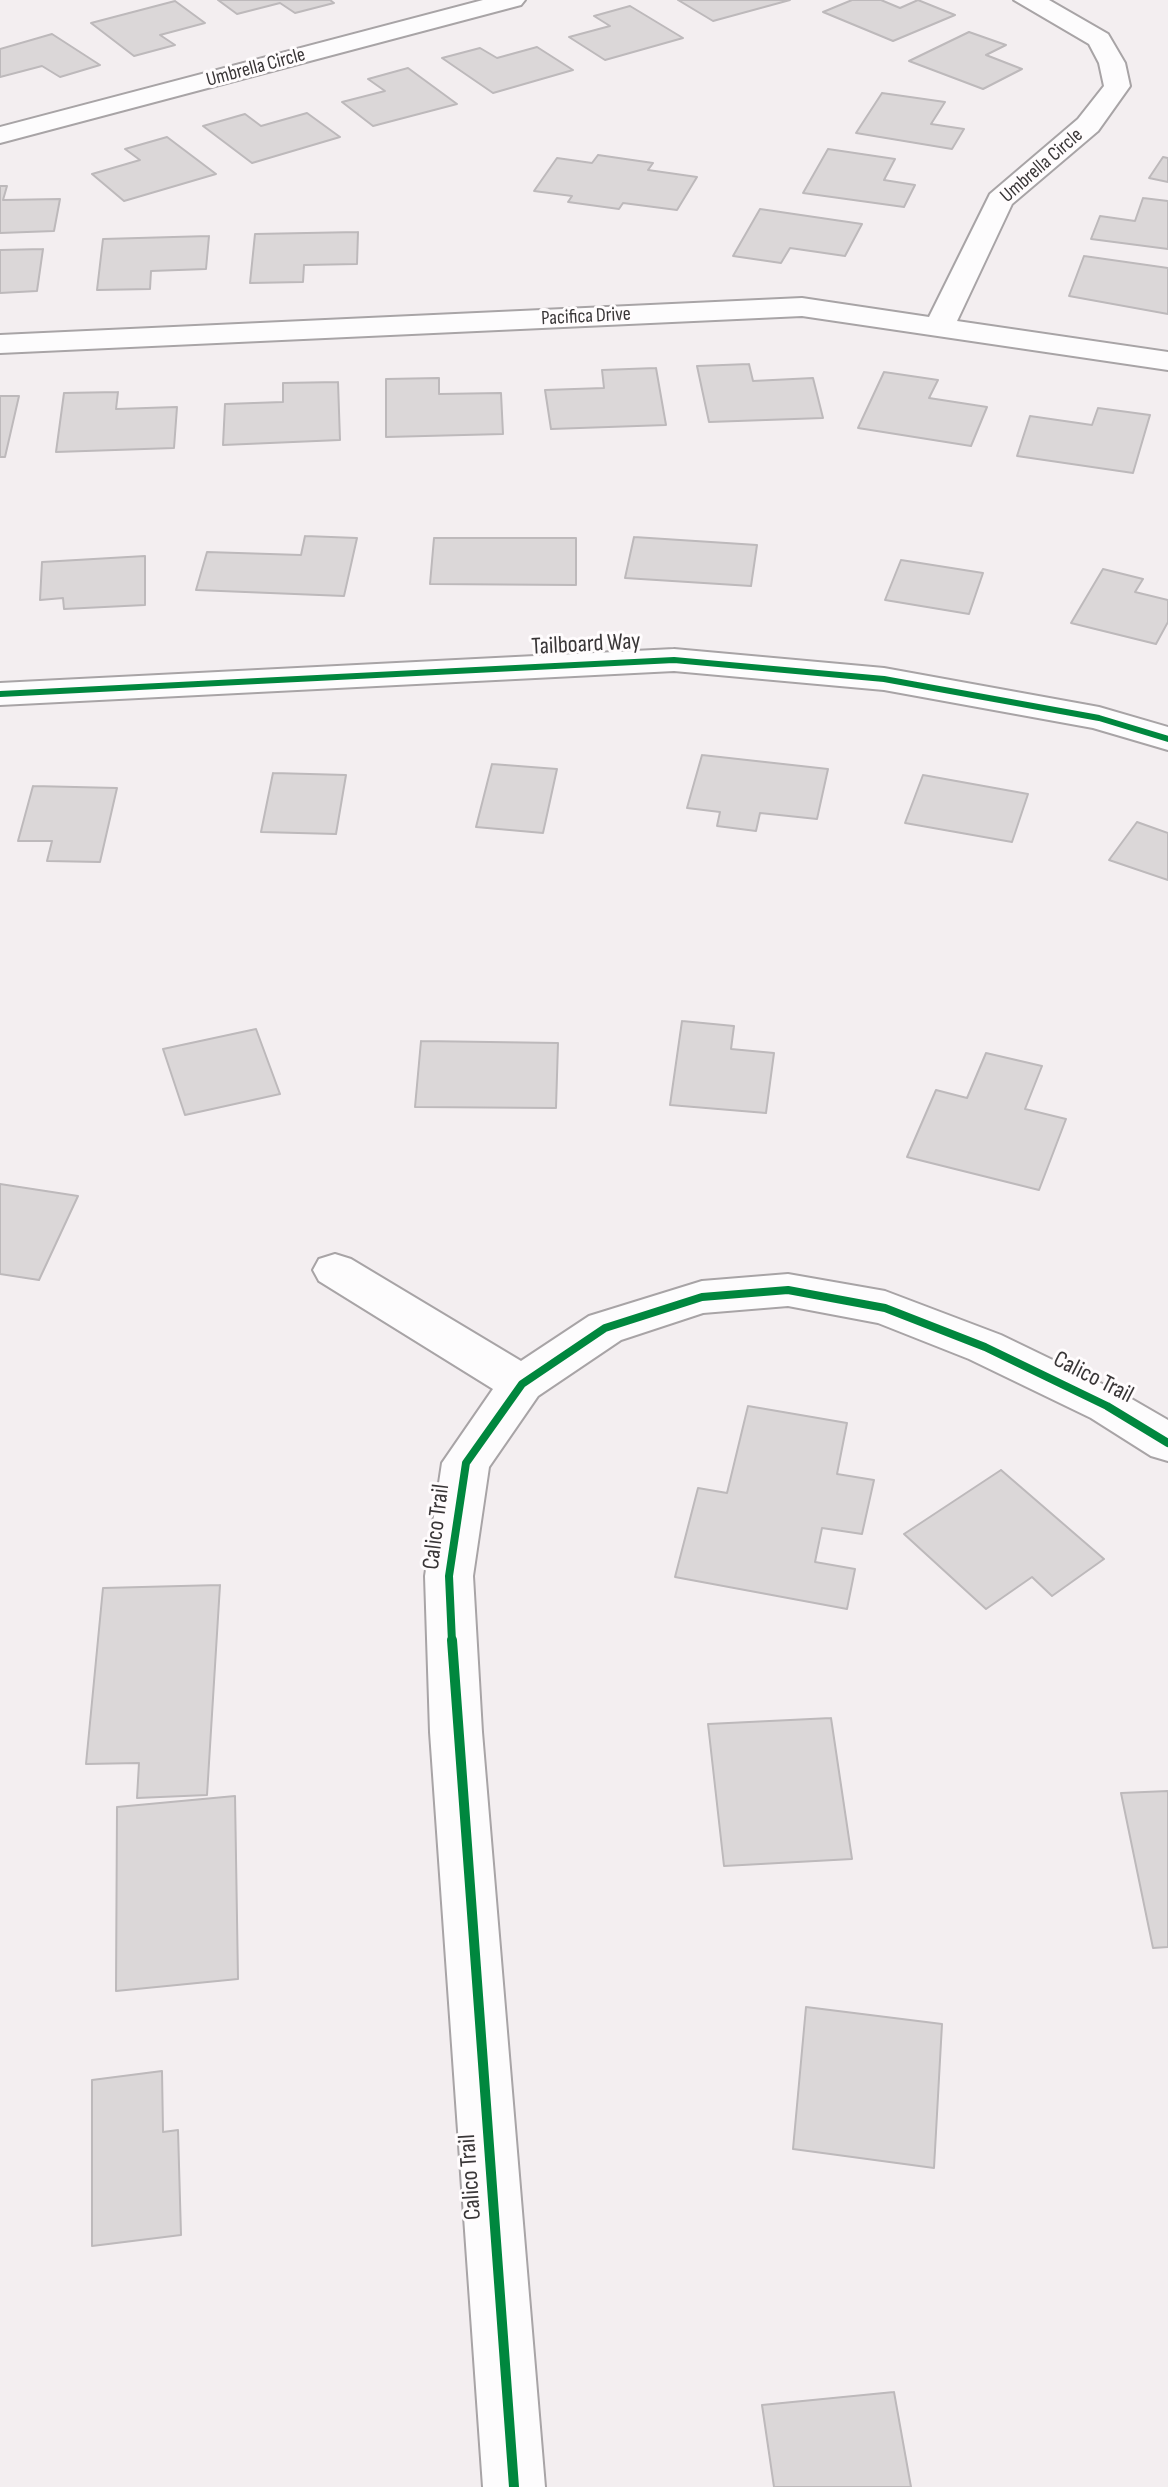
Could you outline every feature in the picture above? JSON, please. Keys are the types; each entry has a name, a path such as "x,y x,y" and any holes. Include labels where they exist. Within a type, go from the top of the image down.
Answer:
{"street":[{"name":"Umbrella Circle","path":"0,135 512,0"},
{"name":"Umbrella Circle","path":"939,328 1000,200 1088,125 1117,86 1112,63 1099,39 1056,12 1027,0"},
{"name":"Pacifica Drive","path":"0,344 802,307 1168,361"},
{"name":"Tailboard Way","path":"0,694 674,660 884,679 1099,718 1168,739"},
{"path":"335,1270 522,1384"},
{"name":"Calico Trail","path":"514,2487 456,1732 449,1576 466,1463 522,1384 605,1328 702,1297 788,1290 885,1308 985,1347 1107,1406 1168,1443"}],"building":[{"path":"218,0 330,0 334,3 295,13 280,3 237,14"},
{"path":"678,0 790,0 713,21"},
{"path":"852,0 881,0 900,8 918,0 955,15 893,41 823,12"},
{"path":"175,1 205,23 160,35 175,45 134,56 91,23"},
{"path":"630,6 683,38 605,60 569,37 610,26 594,16"},
{"path":"969,32 1006,45 986,55 1022,69 983,89 909,61"},
{"path":"52,34 100,65 60,77 42,66 0,77 0,49"},
{"path":"537,47 573,70 493,93 442,58 480,48 497,58"},
{"path":"408,68 457,104 373,126 342,102 385,91 368,79"},
{"path":"882,93 945,102 931,124 964,129 952,149 856,133"},
{"path":"307,113 340,137 252,163 203,126 245,114 261,126"},
{"path":"167,137 216,174 124,201 92,174 140,160 125,149"},
{"path":"828,149 895,159 884,180 915,185 904,207 803,193"},
{"path":"598,155 653,163 648,170 697,177 677,210 623,203 619,209 568,202 572,196 534,191 557,158 592,163"},
{"path":"1163,157 1168,158 1168,182 1149,178"},
{"path":"0,186 7,186 3,200 60,199 54,231 0,233"},
{"path":"1143,198 1168,201 1168,249 1091,239 1100,216 1135,221"},
{"path":"760,209 862,224 845,256 790,248 781,263 733,256"},
{"path":"358,232 357,264 304,265 303,282 250,283 255,234"},
{"path":"209,236 206,269 151,271 150,289 97,290 103,239"},
{"path":"43,249 37,291 0,293 0,250"},
{"path":"1084,256 1168,268 1168,314 1069,296"},
{"path":"749,364 753,381 813,378 823,418 709,422 697,366"},
{"path":"656,368 666,425 551,429 545,390 604,388 602,370"},
{"path":"884,372 938,380 929,398 987,407 971,446 858,428"},
{"path":"439,378 439,394 501,393 503,434 386,437 386,379"},
{"path":"338,382 340,440 223,445 225,404 283,402 283,383"},
{"path":"118,392 116,409 177,407 174,448 56,452 64,393"},
{"path":"0,396 19,396 5,457 0,457"},
{"path":"1098,408 1150,415 1133,473 1017,456 1030,416 1092,425"},
{"path":"305,536 357,538 344,596 196,590 207,552 301,555"},
{"path":"634,537 757,545 751,586 625,578"},
{"path":"434,538 576,538 576,585 430,584"},
{"path":"145,556 145,605 64,609 63,598 40,600 42,562"},
{"path":"901,560 983,573 969,614 885,600"},
{"path":"1103,569 1143,579 1135,592 1168,600 1168,622 1156,644 1071,623"},
{"path":"702,755 828,769 817,819 760,813 756,831 717,826 720,812 687,808"},
{"path":"492,764 557,769 543,833 476,827"},
{"path":"273,773 346,775 336,834 261,832"},
{"path":"923,775 1028,794 1012,842 905,823"},
{"path":"33,786 117,788 100,862 47,861 52,841 18,841"},
{"path":"1137,822 1168,833 1168,880 1109,860"},
{"path":"682,1021 734,1026 731,1049 774,1053 766,1113 670,1105"},
{"path":"256,1029 280,1094 185,1115 163,1049"},
{"path":"421,1041 558,1043 556,1108 415,1107"},
{"path":"986,1053 1042,1066 1025,1109 1066,1119 1039,1190 907,1157 936,1090 967,1098"},
{"path":"0,1184 78,1196 39,1280 0,1274"},
{"path":"748,1406 847,1423 837,1474 874,1480 862,1534 822,1528 815,1562 855,1569 847,1609 675,1577 698,1488 727,1493"},
{"path":"1001,1470 1104,1559 1052,1596 1032,1577 986,1609 904,1534"},
{"path":"220,1585 207,1795 137,1798 139,1763 86,1764 103,1588"},
{"path":"831,1718 852,1859 724,1866 708,1724"},
{"path":"1168,1791 1168,1947 1153,1948 1121,1793"},
{"path":"235,1796 238,1979 116,1991 117,1807"},
{"path":"806,2007 942,2024 934,2168 793,2149"},
{"path":"162,2071 163,2132 178,2130 181,2235 92,2246 92,2080"},
{"path":"894,2392 911,2487 774,2487 762,2405"}],"cycle path":[{"path":"0,694 674,660 884,679 1099,718 1168,739"},
{"path":"514,2487 456,1732 449,1576 466,1463 522,1384 605,1328 702,1297 788,1290 885,1308 985,1347 1107,1406 1168,1443"}]}
